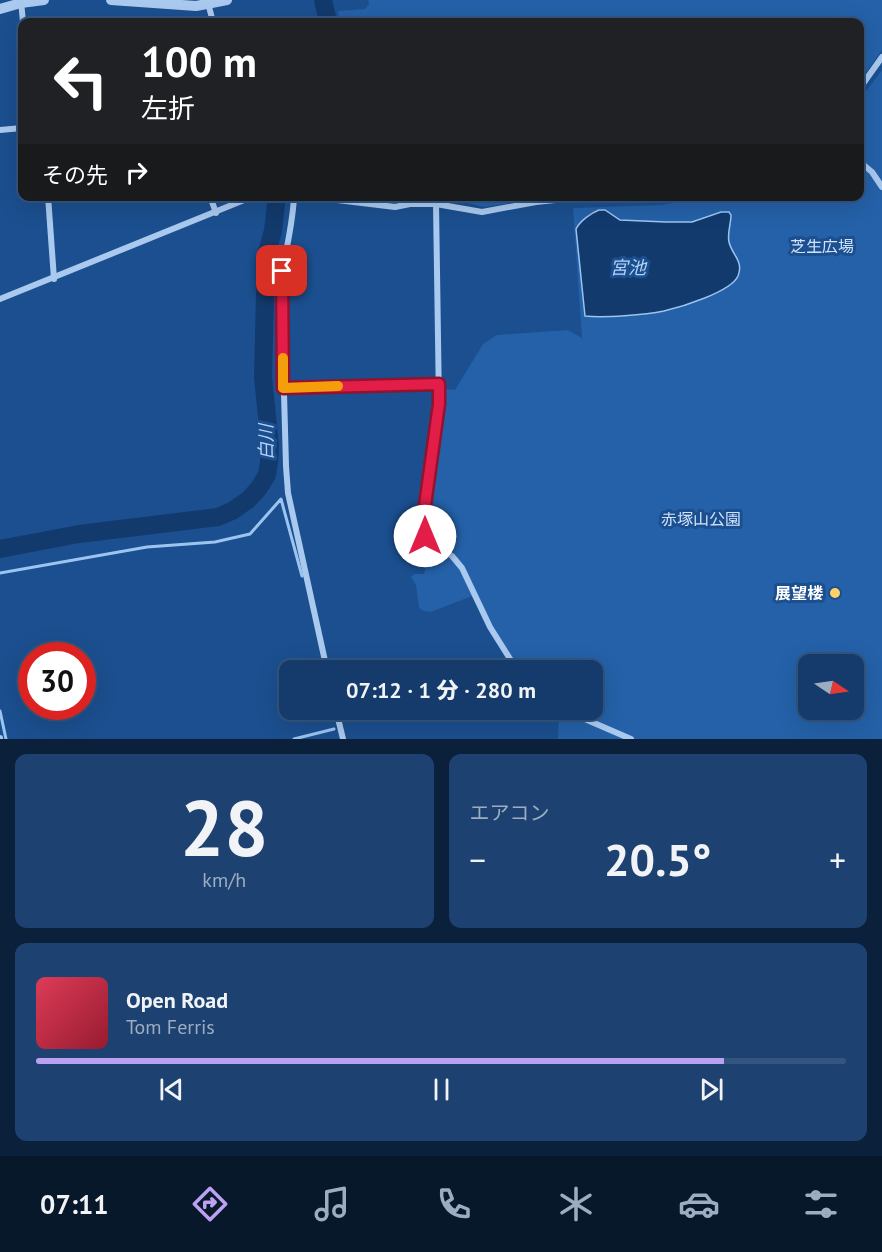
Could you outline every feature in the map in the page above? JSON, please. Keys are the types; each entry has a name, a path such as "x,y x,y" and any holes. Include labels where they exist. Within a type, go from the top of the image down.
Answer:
{"street":[{"path":"0,9 21,2 44,0"},
{"path":"111,0 196,6 227,0"},
{"path":"21,2 23,18"},
{"path":"209,3 212,18"},
{"path":"864,82 882,57"},
{"path":"0,130 18,129"},
{"path":"864,165 872,172 882,187"},
{"path":"48,201 54,279"},
{"path":"212,201 216,213"},
{"path":"0,299 243,201"},
{"path":"294,201 283,257 281,284 288,493 325,660"},
{"path":"345,201 395,207 410,204 436,204 482,212 546,201"},
{"path":"436,204 439,404 422,527 429,541 452,556 462,568 490,627 511,660"},
{"path":"283,388 439,384"},
{"path":"338,720 343,739"},
{"path":"587,720 631,739"}],"green space":[{"path":"368,0 882,0 882,50 864,75 864,18 339,18 338,11 365,9 369,4"},
{"name":"赤塚山公園","path":"882,70 882,739 558,739 559,720 603,720 603,660 514,660 491,624 480,600 472,596 431,612 419,608 416,585 411,577 414,574 424,574 430,551 453,553 453,547 428,516 443,392 446,389 455,390 483,344 497,335 568,330 582,338 573,208 661,205 685,201 864,201 864,94"},
{"path":"460,201 526,201 484,207"}],"water":[{"name":"宮池","path":"599,210 605,210 620,220 666,222 692,222 721,212 729,212 731,215 730,247 739,262 738,276 734,282 716,293 672,309 636,315 585,316 576,229 586,218"}],"waterway":[{"name":"白川","path":"323,0 327,18"},
{"name":"白川","path":"0,549 79,534 218,517 248,500 259,488 267,475 270,446 263,377 266,256 273,231 276,201"},
{"path":"0,573 147,547 215,542 250,534 281,499 302,576"},
{"path":"0,711 6,739"},
{"path":"294,739 334,729"}],"slow traffic":[{"path":"283,358 283,388 338,386"}],"place":[{"name":"展望楼","path":"835,593"}],"route":[{"path":"282,271 283,388 439,384 439,404 422,527 425,536"}],"park label":[{"name":"芝生広場","path":"822,246"}]}
